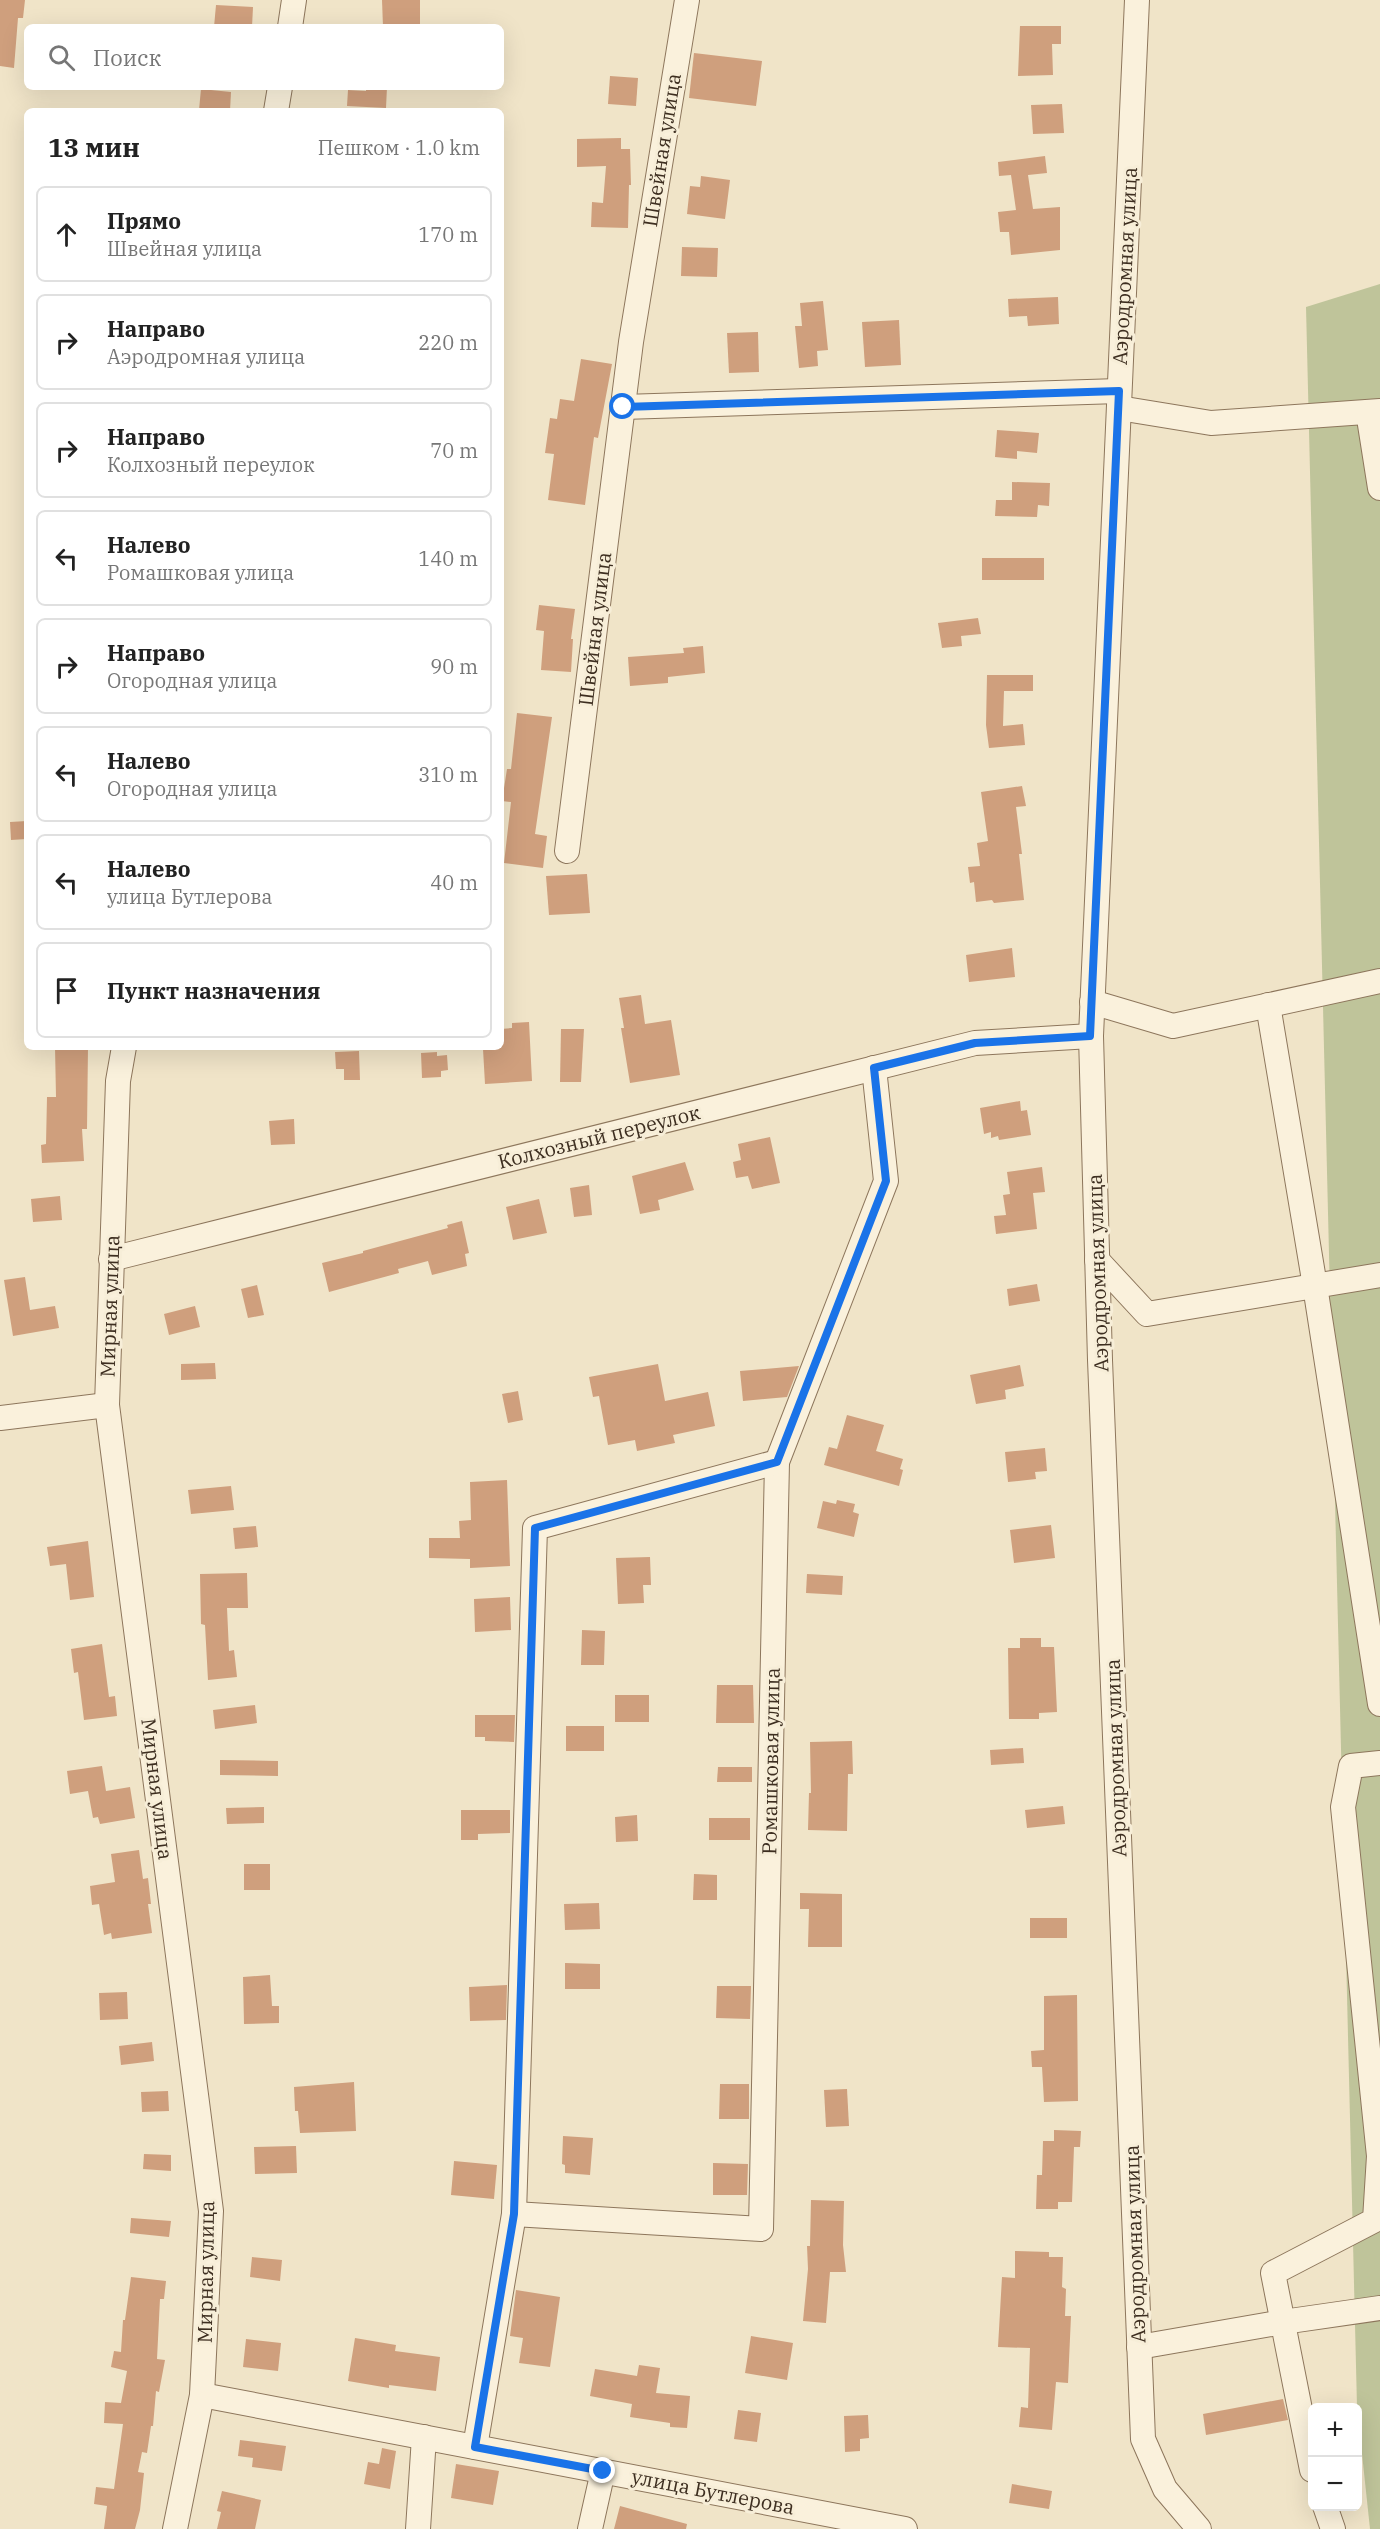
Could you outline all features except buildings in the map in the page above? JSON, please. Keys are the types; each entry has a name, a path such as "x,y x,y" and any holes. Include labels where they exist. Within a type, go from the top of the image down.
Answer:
{"street":[{"path":"290,24 294,0"},
{"name":"Швейная улица","path":"567,851 631,342 687,0"},
{"name":"Аэродромная улица","path":"1137,0 1090,1036 1143,2439 1166,2489 1198,2529"},
{"path":"276,108 280,90"},
{"path":"623,407 1119,399 1211,423 1374,411 1380,488"},
{"path":"1092,1002 1173,1026 1380,981"},
{"path":"1268,1005 1315,1286 1380,1704"},
{"name":"Колхозный переулок","path":"111,1259 975,1043 1090,1036"},
{"name":"Мирная улица","path":"123,1050 118,1082 107,1404 211,2211 202,2395 175,2529"},
{"name":"Ромашковая улица","path":"514,2214 761,2229 777,1462 886,1181 874,1068"},
{"path":"1097,1260 1147,1314 1380,1275"},
{"path":"0,1418 107,1404"},
{"path":"475,2447 514,2214 535,1528 777,1462"},
{"path":"1309,2457 1273,2273 1375,2220 1379,2156 1343,1808 1351,1766 1380,1763"},
{"path":"1139,2347 1380,2308"},
{"name":"улица Бутлерова","path":"202,2395 603,2471 844,2523 906,2529"},
{"path":"418,2529 424,2437"},
{"path":"590,2529 603,2471"},
{"path":"1327,2511 1333,2529"}],"green space":[{"path":"1380,284 1380,2529 1370,2529 1362,2454 1362,2403 1357,2403 1306,307"}],"route":[{"path":"603,2471 475,2447 514,2214 535,1528 777,1462 886,1181 874,1068 975,1043 1090,1036 1119,391 623,407"}]}
